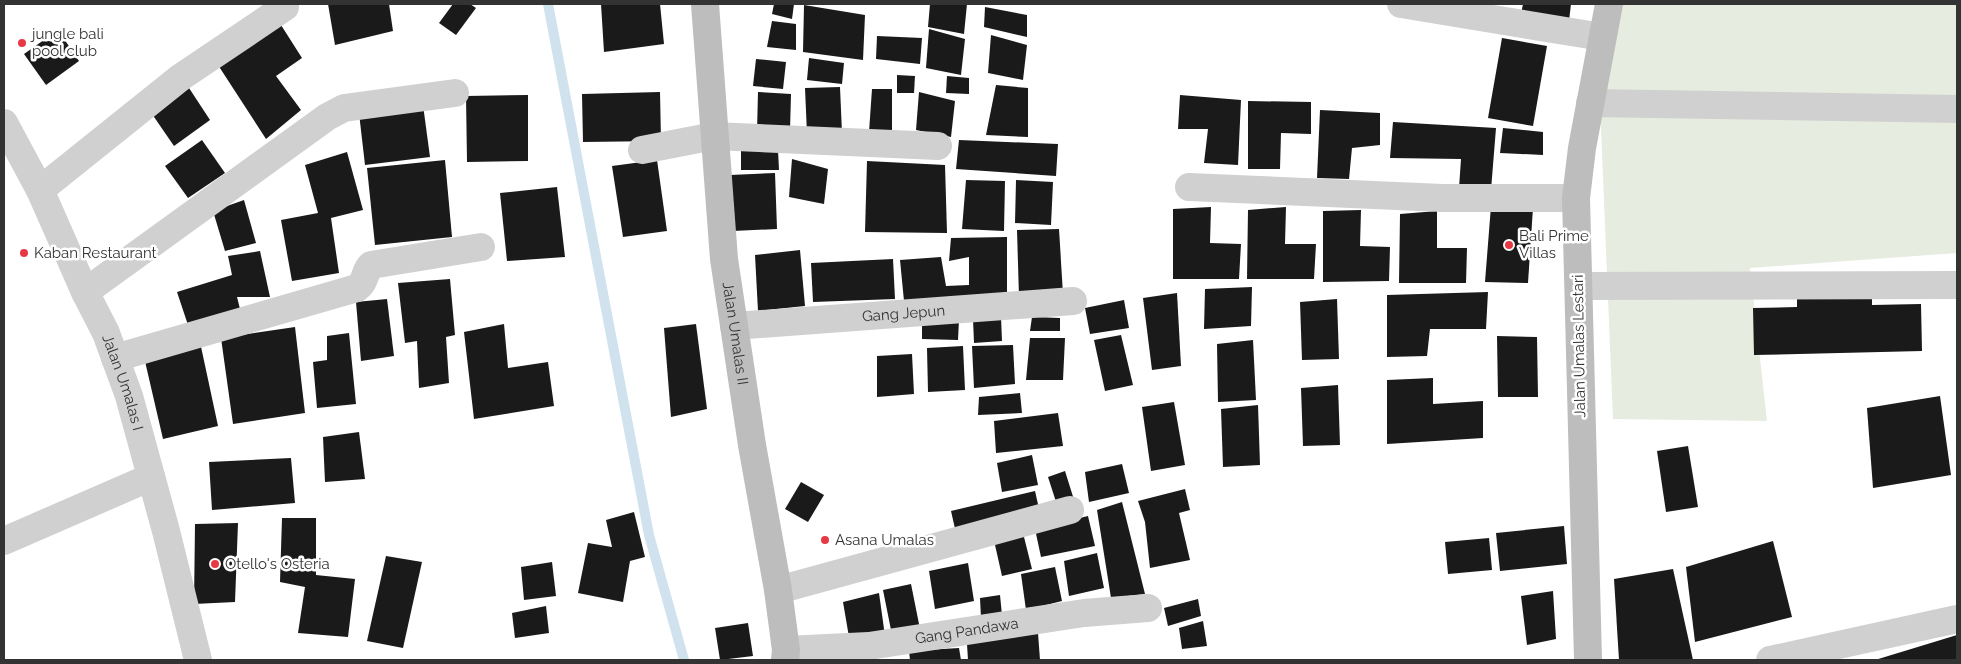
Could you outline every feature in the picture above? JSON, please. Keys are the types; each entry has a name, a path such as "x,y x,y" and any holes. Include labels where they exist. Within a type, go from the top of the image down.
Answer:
{"street":[{"name":"Jalan Umalas II","path":"705,4 724,259 778,590 785,655"},
{"path":"1401,4 1602,37"},
{"name":"Jalan Umalas Lestari","path":"1588,660 1576,198 1590,103 1609,4"},
{"path":"40,190 181,77 285,7"},
{"path":"84,292 327,117 344,108 455,93"},
{"path":"1590,103 1957,109"},
{"name":"Jalan Umalas I","path":"4,123 40,190 84,292 106,333 129,396 198,660"},
{"path":"642,150 714,136 938,146"},
{"path":"1189,187 1443,198 1576,198"},
{"path":"115,358 357,288 364,281 366,270 371,265 482,247"},
{"path":"1579,286 1957,285"},
{"name":"Gang Jepun","path":"734,326 1073,301"},
{"path":"4,541 151,476"},
{"path":"778,590 1070,510"},
{"name":"Gang Pandawa","path":"785,655 869,646 1084,613 1148,608"},
{"path":"1770,660 1957,618"}],"shaded area":[{"path":"1619,4 1957,4 1957,253 1750,268 1767,421 1613,419 1600,104"}],"building":[{"path":"328,4 389,4 393,31 335,45"},
{"path":"453,4 470,4 476,8 456,35 439,23"},
{"path":"601,4 660,4 664,44 604,52"},
{"path":"774,4 794,4 792,19 772,14"},
{"path":"930,4 967,4 964,34 928,27"},
{"path":"1523,4 1571,4 1569,21 1521,14"},
{"path":"804,5 865,15 863,60 803,52"},
{"path":"985,7 1027,15 1027,37 984,27"},
{"path":"772,21 796,24 796,50 767,47"},
{"path":"281,25 302,58 276,76 301,110 266,139 218,65"},
{"path":"929,29 965,39 961,75 926,68"},
{"path":"58,30 79,61 46,85 24,54"},
{"path":"991,35 1027,45 1023,80 988,73"},
{"path":"877,36 922,38 920,64 876,59"},
{"path":"1502,38 1547,46 1533,126 1488,118"},
{"path":"809,58 844,63 842,84 807,80"},
{"path":"756,59 786,62 783,89 753,86"},
{"path":"897,75 915,76 914,93 897,93"},
{"path":"947,76 969,78 969,94 946,93"},
{"path":"996,85 1028,88 1028,137 986,135"},
{"path":"840,87 842,133 807,134 805,88"},
{"path":"189,88 210,120 174,146 152,114"},
{"path":"872,89 892,89 892,132 869,132"},
{"path":"660,92 661,141 583,142 582,94"},
{"path":"758,92 791,94 790,131 757,132"},
{"path":"919,92 955,101 951,137 916,130"},
{"path":"528,95 528,161 467,162 466,96"},
{"path":"1180,95 1241,100 1238,165 1204,163 1208,129 1178,129"},
{"path":"1248,101 1311,102 1311,134 1281,133 1280,169 1248,169"},
{"path":"423,105 430,157 365,165 359,113"},
{"path":"1320,110 1380,113 1380,145 1352,148 1349,179 1317,178"},
{"path":"1393,122 1496,128 1491,190 1459,188 1461,159 1390,158"},
{"path":"1503,128 1543,132 1543,155 1500,153"},
{"path":"202,140 225,173 188,198 165,166"},
{"path":"959,140 1058,144 1056,176 956,169"},
{"path":"741,150 778,150 779,170 741,170"},
{"path":"347,152 363,210 331,218 339,273 292,281 281,220 318,213 305,165"},
{"path":"792,159 828,169 824,204 789,197"},
{"path":"445,160 452,237 375,245 367,168"},
{"path":"657,160 667,231 623,237 612,166"},
{"path":"867,161 945,165 947,233 865,232"},
{"path":"775,173 777,229 733,231 730,175"},
{"path":"966,180 1005,181 1004,231 962,229"},
{"path":"1016,180 1053,182 1051,225 1015,223"},
{"path":"557,187 565,257 507,261 500,193"},
{"path":"244,200 256,243 225,251 213,211"},
{"name":"Bali Prime Villas","path":"1491,206 1533,208 1528,283 1485,282"},
{"path":"1211,207 1210,243 1241,244 1239,279 1173,279 1173,209"},
{"path":"1286,207 1285,244 1316,244 1314,279 1247,279 1248,210"},
{"path":"1361,210 1360,246 1390,247 1389,281 1323,282 1323,211"},
{"path":"1437,211 1437,248 1467,248 1466,283 1399,283 1400,214"},
{"path":"1059,229 1063,294 1019,297 1017,230"},
{"path":"1007,237 1007,295 904,301 900,260 941,257 946,286 969,285 969,257 949,261 951,238"},
{"path":"800,250 805,306 758,311 755,255"},
{"path":"260,251 270,297 237,297 241,313 188,325 177,292 232,275 228,256"},
{"path":"893,259 895,299 813,302 811,263"},
{"path":"450,279 455,335 446,337 449,383 419,388 417,341 405,343 398,283"},
{"path":"1252,287 1251,326 1204,329 1205,289"},
{"path":"1488,292 1486,329 1430,329 1427,356 1387,357 1387,295"},
{"path":"1177,293 1181,366 1152,370 1143,298"},
{"path":"1872,293 1872,305 1921,304 1922,351 1754,355 1753,308 1797,307 1797,295"},
{"path":"387,299 394,356 361,361 356,302"},
{"path":"1337,299 1339,359 1302,360 1300,302"},
{"path":"1124,300 1129,328 1090,334 1085,308"},
{"path":"1001,317 1002,341 974,343 973,319"},
{"path":"1032,317 1060,318 1060,331 1030,331"},
{"path":"922,320 959,320 958,340 922,339"},
{"path":"504,324 508,368 548,362 554,406 474,419 464,332"},
{"path":"696,324 707,409 671,417 664,328"},
{"path":"295,327 305,413 233,424 221,338"},
{"path":"349,333 356,404 317,408 313,362 327,360 327,336"},
{"path":"1121,335 1133,385 1105,391 1094,340"},
{"path":"1497,336 1537,337 1538,397 1498,397"},
{"path":"1030,338 1065,338 1063,380 1026,380"},
{"path":"1253,340 1256,400 1218,402 1217,344"},
{"path":"200,342 218,426 163,439 144,357"},
{"path":"1013,345 1015,384 974,388 972,346"},
{"path":"963,346 965,390 928,392 927,348"},
{"path":"912,354 914,394 877,397 877,356"},
{"path":"1433,378 1433,404 1483,401 1483,438 1387,444 1387,380"},
{"path":"1338,385 1340,445 1303,446 1301,388"},
{"path":"1020,393 1022,413 978,415 979,397"},
{"path":"1940,396 1951,475 1873,488 1867,408"},
{"path":"1174,402 1185,465 1151,471 1142,407"},
{"path":"1258,405 1260,465 1223,467 1221,409"},
{"path":"1058,413 1063,446 996,453 994,421"},
{"path":"359,432 365,479 325,482 323,437"},
{"path":"1688,446 1698,507 1666,512 1657,451"},
{"path":"1032,455 1038,485 1002,492 997,463"},
{"path":"291,458 295,503 212,510 209,462"},
{"path":"1122,464 1129,493 1089,502 1085,472"},
{"path":"1065,471 1075,503 1058,508 1048,477"},
{"path":"801,482 824,495 808,522 785,509"},
{"path":"1185,489 1190,510 1179,513 1190,560 1150,568 1145,522 1138,501"},
{"path":"1035,491 1040,513 956,533 951,511"},
{"path":"1122,502 1145,594 1111,598 1097,510"},
{"path":"634,512 645,557 630,561 623,602 578,593 588,543 612,547 606,520"},
{"path":"1088,516 1095,546 1041,557 1035,529"},
{"path":"282,518 316,518 316,575 355,579 348,637 298,633 305,587 280,582"},
{"path":"238,523 235,602 194,604 195,524"},
{"path":"1564,526 1567,564 1500,571 1496,533"},
{"path":"1022,529 1032,569 1002,576 993,536"},
{"path":"1489,538 1492,570 1448,574 1445,542"},
{"path":"1773,541 1792,617 1695,642 1686,567"},
{"path":"1097,553 1104,588 1069,596 1064,561"},
{"path":"386,556 422,562 403,648 367,641"},
{"path":"552,562 556,596 524,600 521,567"},
{"path":"968,563 974,601 935,609 929,571"},
{"path":"1055,567 1062,601 1026,610 1021,574"},
{"path":"1673,569 1693,660 1619,660 1614,579"},
{"path":"911,584 920,629 892,635 883,590"},
{"path":"1553,591 1556,639 1527,645 1521,596"},
{"path":"879,593 885,636 850,643 843,602"},
{"path":"1000,595 1002,615 981,618 980,598"},
{"path":"1198,599 1201,616 1168,626 1164,608"},
{"path":"546,606 549,633 515,638 512,613"},
{"path":"1203,621 1207,646 1182,649 1179,628"},
{"path":"748,623 753,656 720,660 715,628"},
{"path":"1038,633 1040,660 968,660 967,644"},
{"path":"1957,635 1957,660 1875,660"},
{"path":"959,648 961,660 910,660 909,651"}],"waterway":[{"path":"548,4 649,535 684,660"}],"place":[{"name":"jungle bali pool club","path":"22,43"},
{"name":"Bali Prime Villas","path":"1509,245"},
{"name":"Kaban Restaurant","path":"24,253"},
{"name":"Asana Umalas","path":"825,540"},
{"name":"Otello's Osteria","path":"215,564"}]}
